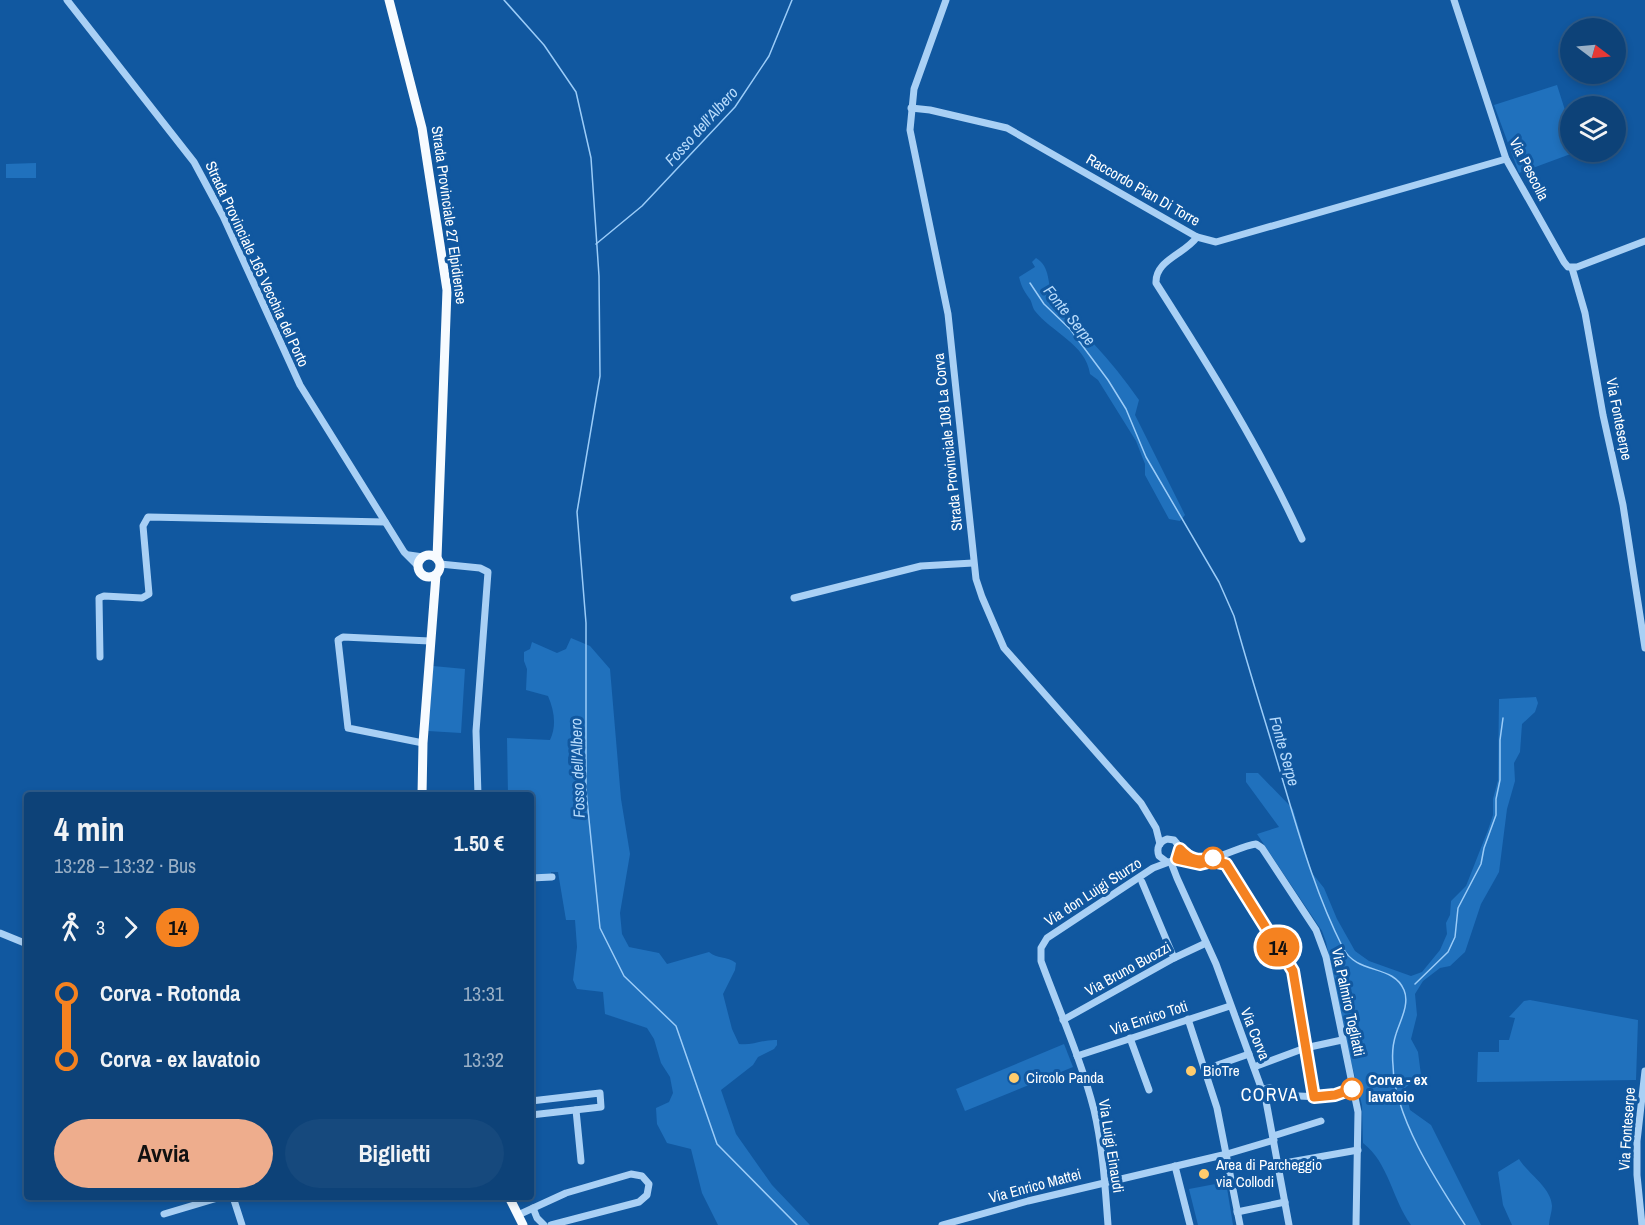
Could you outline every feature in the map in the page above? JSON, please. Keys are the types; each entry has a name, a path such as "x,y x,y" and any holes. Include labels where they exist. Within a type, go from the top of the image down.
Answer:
{"main road":[{"name":"Strada Provinciale 27 Elpidiense","path":"389,0 422,128 447,290 437,546 432,564 433,601 423,743 422,792"},
{"name":"Strada Provinciale 27 Elpidiense","path":"432,564 424,576 429,583 433,601"},
{"path":"510,1200 523,1225"}],"street":[{"name":"Strada Provinciale 165 Vecchia del Porto","path":"67,0 194,162 223,216 300,385 404,552 432,564"},
{"name":"Strada Provinciale 108 La Corva","path":"946,0 914,89 910,108 913,145 931,220 948,314 973,563 982,597 1004,648 1126,784 1156,828 1167,839"},
{"name":"Via Pescolla","path":"1454,0 1506,159 1564,262 1572,268"},
{"name":"Raccordo Pian Di Torre","path":"910,108 930,110 1007,128 1197,237 1216,242 1506,159"},
{"path":"1197,237 1180,254 1163,263 1157,271 1156,283 1231,401 1278,487 1302,539"},
{"path":"1572,268 1645,241"},
{"name":"Via Fonteserpe","path":"1572,268 1585,313 1603,416 1623,505 1645,648"},
{"path":"100,657 99,598 104,596 142,598 149,594 143,526 148,517 385,522"},
{"path":"794,598 921,566 973,563"},
{"path":"432,564 484,569 489,575 476,731 478,792"},
{"path":"423,743 348,728 338,640 343,637 430,641"},
{"name":"Strada Provinciale 108 La Corva","path":"1156,828 1160,844"},
{"path":"1226,864 1212,861 1200,864 1172,860 1159,856 1158,850 1160,844 1167,839 1174,840 1191,859 1213,858 1230,850"},
{"name":"Via Palmiro Togliatti","path":"1230,850 1251,844 1262,848 1316,930 1326,957 1359,1112 1356,1225"},
{"path":"1172,860 1180,849"},
{"path":"1230,850 1226,855 1226,864 1293,971 1314,1097"},
{"name":"Via don Luigi Sturzo","path":"1153,868 1159,856"},
{"name":"Via don Luigi Sturzo","path":"1047,938 1153,868 1172,860"},
{"name":"Via Corva","path":"1172,860 1177,878 1206,943 1266,1101 1289,1225"},
{"path":"534,878 552,877"},
{"path":"1142,882 1174,958"},
{"path":"0,933 24,943"},
{"name":"Via Luigi Einaudi","path":"1047,938 1041,948 1041,962 1077,1056 1094,1114 1105,1182 1108,1225"},
{"name":"Via Bruno Buozzi","path":"1063,1020 1174,958 1206,943"},
{"name":"Via Enrico Toti","path":"1077,1056 1230,1006"},
{"path":"1188,1019 1206,1069 1227,1154 1240,1225"},
{"path":"1130,1038 1149,1090"},
{"path":"1254,1067 1305,1048 1342,1040"},
{"path":"1206,1069 1249,1053"},
{"name":"Via Fonteserpe","path":"1642,1225 1637,1175 1637,1141 1645,1071"},
{"path":"1262,1089 1270,1088 1276,1095"},
{"path":"1266,1101 1276,1095 1314,1097 1335,1095 1353,1089"},
{"path":"534,1101 600,1093 601,1107 534,1115"},
{"path":"576,1110 582,1161"},
{"name":"Via Enrico Mattei","path":"942,1225 1105,1182 1227,1154 1321,1122"},
{"path":"1279,1164 1358,1150"},
{"path":"1175,1166 1190,1225"},
{"path":"518,1215 566,1193 631,1174 642,1176 649,1184 648,1195 639,1202 551,1225"},
{"path":"164,1214 211,1200"},
{"path":"234,1200 242,1225"},
{"path":"1237,1212 1285,1202"},
{"path":"533,1208 537,1218 544,1225"}],"shaded area":[{"path":"1557,85 1560,96 1560,158 1519,173 1494,105"},
{"path":"36,163 36,178 6,178 6,164"},
{"path":"1036,258 1044,266 1053,299 1061,311 1093,343 1139,400 1135,415 1185,515 1180,521 1169,519 1145,475 1145,464 1136,441 1098,380 1090,374 1082,354 1042,319 1034,309 1019,277 1035,267 1032,262"},
{"path":"571,638 590,646 610,669 621,799 630,854 620,913 622,934 629,947 659,953 667,964 709,952 736,963 723,994 732,1029 739,1044 777,1040 777,1045 758,1057 753,1065 721,1090 736,1134 772,1185 810,1225 718,1225 702,1193 691,1149 667,1143 657,1124 656,1108 669,1102 673,1093 670,1077 661,1063 654,1039 647,1028 605,1014 603,992 577,989 573,980 577,947 575,920 566,920 558,872 551,872 551,876 534,876 534,792 508,792 507,738 550,740 554,723 548,696 526,690 527,669 524,652 530,649 532,642 557,653 566,649"},
{"path":"433,666 465,669 461,733 428,731"},
{"path":"1536,697 1538,703 1535,712 1522,724 1520,752 1514,763 1515,781 1507,809 1499,872 1481,904 1465,952 1450,966 1440,968 1423,981 1415,994 1417,1015 1411,1039 1418,1052 1421,1075 1405,1088 1410,1110 1431,1125 1481,1225 1411,1225 1385,1171 1372,1151 1363,1143 1362,1105 1322,931 1257,834 1279,827 1246,782 1246,773 1258,773 1293,809 1312,873 1324,888 1337,919 1355,951 1369,961 1411,976 1422,972 1440,950 1447,934 1446,923 1450,915 1451,901 1466,886 1493,815 1493,799 1498,780 1499,699"},
{"path":"1530,1000 1638,1020 1636,1080 1477,1082 1478,1052 1499,1052 1499,1040 1509,1040 1515,1018 1509,1017 1524,1001"},
{"name":"Circolo Panda","path":"1064,1044 1073,1067 965,1111 956,1089"},
{"path":"1519,1159 1551,1199 1549,1225 1512,1225 1503,1205 1498,1172"},
{"path":"1226,1182 1233,1225 1198,1225 1189,1189"}],"waterway":[{"name":"Fosso dell'Albero","path":"504,0 544,45 576,92 591,158 599,276 600,376 577,512 586,623 586,790 600,928 624,976 676,1026 717,1144 797,1225"},
{"name":"Fosso dell'Albero","path":"596,244 642,206 735,107 769,56 792,0"},
{"name":"Fonte Serpe","path":"1030,283 1044,304 1070,329 1108,380 1126,409 1146,457 1219,582 1234,616 1302,845 1333,928 1349,956 1357,962 1392,976 1399,982 1406,995 1404,1012 1393,1049 1395,1085 1401,1106 1419,1148 1465,1225"},
{"name":"Fonte Serpe","path":"1415,984 1448,952 1455,937 1458,908 1481,864 1484,848 1496,815 1503,718"}],"bus line":[{"name":"14","path":"1213,858 1191,859 1180,849 1177,859 1183,858 1200,864 1212,861 1226,864 1293,971 1314,1097 1326,1097 1352,1089"}],"place":[{"name":"BioTre","path":"1191,1071"},
{"name":"Circolo Panda","path":"1014,1078"},
{"name":"Corva - ex lavatoio","path":"1352,1089"},
{"name":"Area di Parcheggio via Collodi","path":"1204,1174"}],"district":[{"name":"CORVA","path":"1270,1095"}]}
